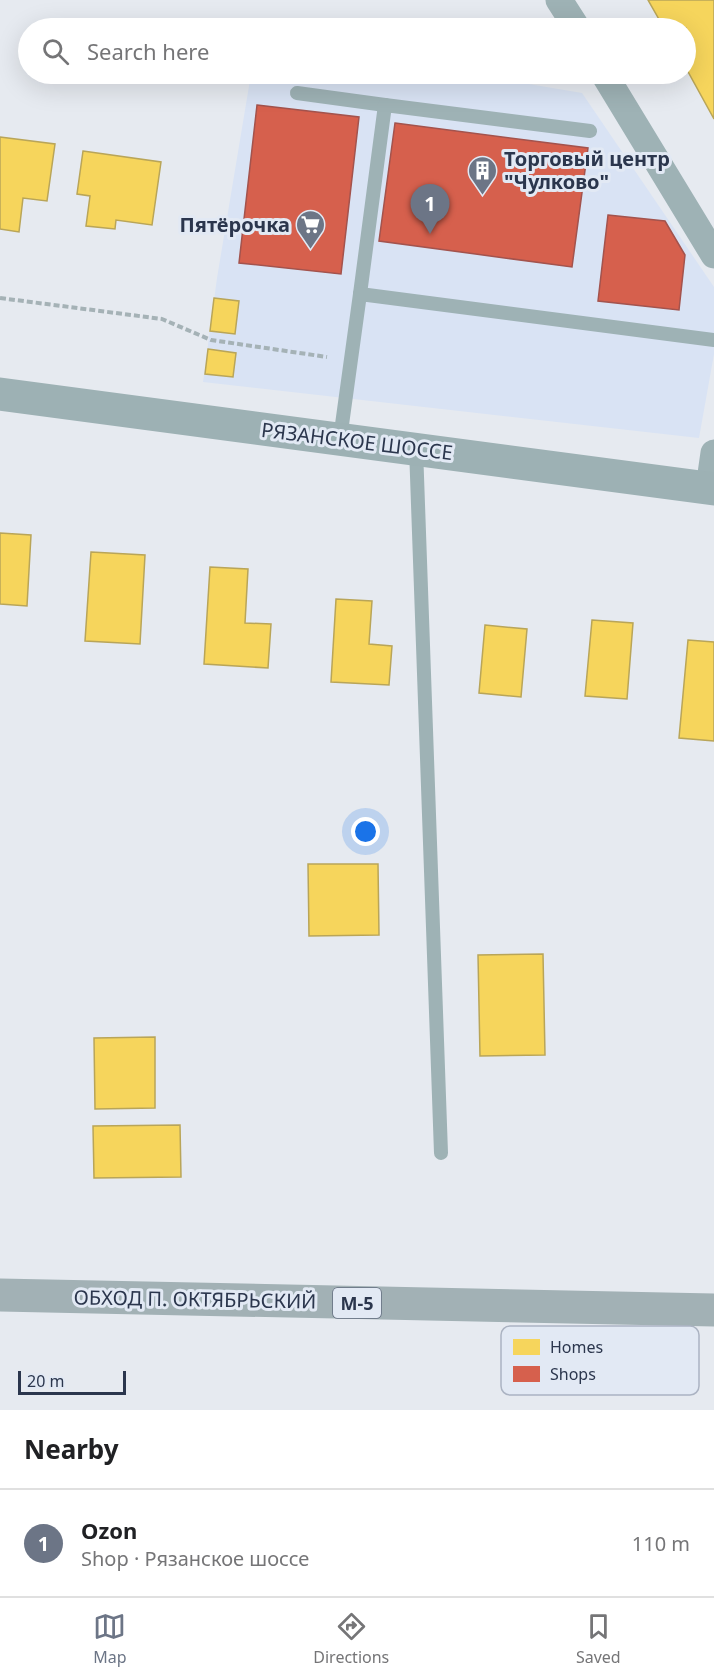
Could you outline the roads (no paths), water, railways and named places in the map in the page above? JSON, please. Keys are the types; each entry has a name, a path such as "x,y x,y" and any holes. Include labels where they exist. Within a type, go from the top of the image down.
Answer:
{"highway":[{"name":"ОБХОД П. ОКТЯБРЬСКИЙ","path":"0,1296 714,1310"}],"main road":[{"name":"РЯЗАНСКОЕ ШОССЕ","path":"0,394 712,488"}],"street":[{"path":"560,0 571,18"},
{"path":"610,84 714,255"},
{"path":"712,488 714,453"}],"lane":[{"path":"297,93 590,131"},
{"path":"340,439 385,105"},
{"path":"360,294 714,340"},
{"path":"416,448 441,1153"}],"place":[{"name":"Торговый центр \"Чулково\"","path":"483,196"},
{"name":"Ozon","path":"430,234"},
{"name":"Пятёрочка","path":"311,250"}]}
